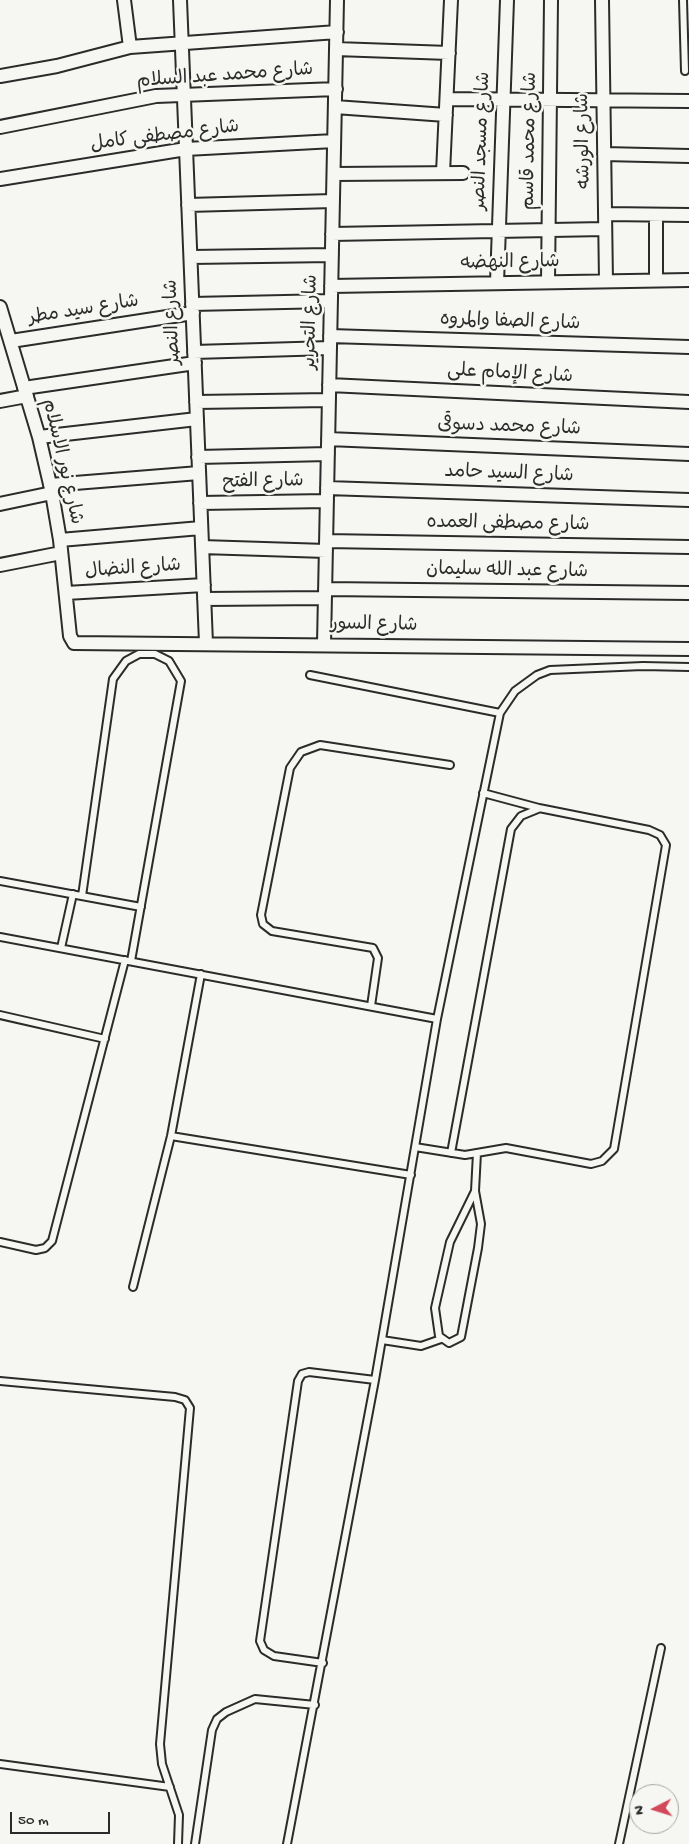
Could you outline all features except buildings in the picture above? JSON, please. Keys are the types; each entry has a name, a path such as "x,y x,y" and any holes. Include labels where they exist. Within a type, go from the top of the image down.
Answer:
{"street":[{"path":"124,0 130,48"},
{"name":"شارع النصر","path":"180,0 206,643"},
{"name":"شارع التحرير","path":"324,644 338,0"},
{"path":"443,173 451,0"},
{"name":"شارع مسجد النصر","path":"497,283 507,0"},
{"name":"شارع محمد قاسم","path":"548,282 551,0"},
{"name":"شارع الورشه","path":"602,0 606,280"},
{"path":"0,76 57,66 130,48 337,32"},
{"path":"336,49 449,53"},
{"name":"شارع محمد عبد السلام","path":"0,127 156,96 336,89"},
{"path":"446,99 689,101"},
{"path":"335,107 446,115"},
{"name":"شارع مصطفى كامل","path":"0,178 186,149 334,141"},
{"path":"604,154 689,156"},
{"path":"334,174 463,173"},
{"path":"188,205 333,201"},
{"path":"605,214 689,215"},
{"path":"656,214 656,280"},
{"path":"332,234 605,229"},
{"path":"191,257 332,255"},
{"name":"شارع النهضه","path":"332,286 689,280"},
{"name":"شارع سيد مطر","path":"6,335 193,308 331,301"},
{"name":"شارع نور الاسلام","path":"0,307 6,335 39,436 51,489 60,546 69,629"},
{"name":"شارع الصفا والمروه","path":"0,401 26,392 195,357 330,342 689,347"},
{"name":"شارع الإمام على","path":"329,385 689,402"},
{"path":"196,402 329,400"},
{"path":"39,436 197,419"},
{"name":"شارع محمد دسوقى","path":"328,439 689,454"},
{"path":"198,457 328,454"},
{"path":"0,504 51,489 199,473"},
{"name":"شارع السيد حامد","path":"327,488 689,500"},
{"name":"شارع الفتح","path":"200,503 327,502"},
{"path":"0,565 60,546 201,528"},
{"name":"شارع مصطفى العمده","path":"202,547 689,547"},
{"name":"شارع النضال","path":"66,593 204,584"},
{"name":"شارع عبد الله سليمان","path":"204,599 325,594 689,593"},
{"name":"شارع السور","path":"69,629 72,640 78,644 324,644 689,650"}],"lane":[{"path":"683,0 686,71"},
{"path":"0,1242 36,1250 45,1248 52,1241 105,1039 128,961 141,907 181,681 169,661 155,654 139,654 126,660 113,679 82,896"},
{"path":"287,1844 323,1664 375,1380 437,1019 500,713 515,690 537,675 550,670 643,666 689,667"},
{"path":"310,675 500,713"},
{"path":"370,1006 378,958 373,948 272,932 262,924 261,915 290,768 301,752 320,745 450,765"},
{"path":"415,1147 465,1155 506,1148 597,1163 611,1154 616,1139 666,845 660,835 649,830 539,808 483,793"},
{"path":"451,1153 511,829 521,816 539,808"},
{"path":"0,880 141,907"},
{"path":"62,948 73,894"},
{"path":"0,937 437,1019"},
{"path":"133,1288 171,1136 201,974"},
{"path":"0,1014 105,1039"},
{"path":"171,1136 411,1175"},
{"path":"382,1340 421,1346 441,1339 454,1343 461,1337 480,1236 480,1211 476,1191 477,1153"},
{"path":"441,1339 436,1327 435,1308 450,1242 476,1191"},
{"path":"323,1664 274,1656 264,1650 260,1641 298,1381 302,1374 309,1372 375,1380"},
{"path":"0,1381 175,1397 185,1400 190,1408 160,1734 162,1764 179,1814 178,1844"},
{"path":"618,1844 661,1648"},
{"path":"195,1844 212,1730 216,1719 226,1712 255,1699 315,1705"},
{"path":"0,1764 170,1787"}]}
